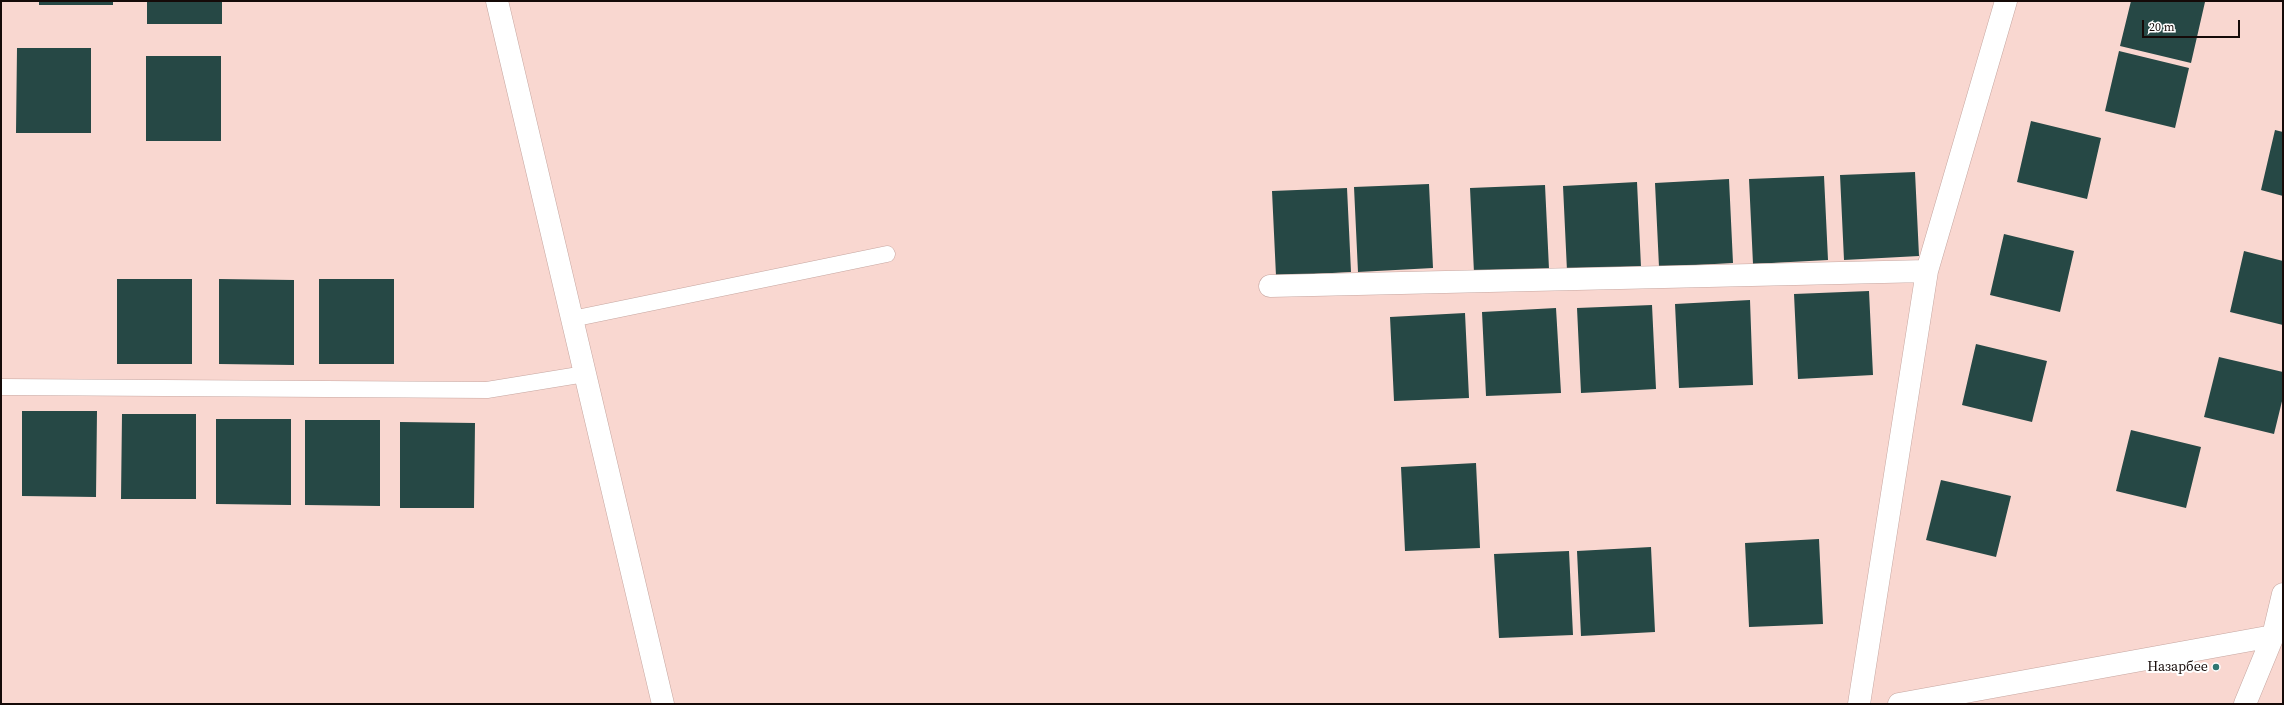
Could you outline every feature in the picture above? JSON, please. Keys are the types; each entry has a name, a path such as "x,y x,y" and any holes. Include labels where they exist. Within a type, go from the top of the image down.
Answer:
{"street":[{"path":"497,1 663,704"},
{"path":"1859,704 1927,271 2006,1"},
{"path":"1270,286 1927,271"},
{"path":"2245,704 2273,636 2283,594"},
{"path":"1899,704 2273,636"}],"lane":[{"path":"572,319 887,254"},
{"path":"1,387 486,390 585,374"}],"building":[{"path":"39,1 113,1 113,5 39,5"},
{"path":"147,1 222,1 222,24 147,24"},
{"path":"2131,1 2205,2 2191,63 2120,46"},
{"path":"17,48 91,48 91,133 16,133"},
{"path":"2119,51 2189,68 2175,128 2105,111"},
{"path":"146,56 221,56 221,141 146,141"},
{"path":"2031,121 2101,138 2087,199 2017,182"},
{"path":"2275,130 2283,132 2283,196 2261,190"},
{"path":"1915,172 1919,256 1844,260 1840,175"},
{"path":"1824,176 1828,260 1753,264 1749,179"},
{"path":"1729,179 1733,263 1659,267 1655,183"},
{"path":"1637,182 1641,267 1567,271 1563,186"},
{"path":"1429,184 1433,268 1358,272 1354,187"},
{"path":"1545,185 1549,269 1474,273 1470,188"},
{"path":"1347,188 1351,272 1276,276 1272,191"},
{"path":"2004,234 2074,251 2060,312 1990,295"},
{"path":"2244,251 2283,261 2283,325 2230,312"},
{"path":"117,279 192,279 192,364 117,364"},
{"path":"219,279 294,280 294,365 219,364"},
{"path":"319,279 394,279 394,364 319,364"},
{"path":"1869,291 1873,375 1798,379 1794,294"},
{"path":"1750,300 1753,385 1679,388 1675,304"},
{"path":"1652,305 1656,389 1581,393 1577,308"},
{"path":"1556,308 1561,393 1486,396 1482,312"},
{"path":"1465,313 1469,398 1394,401 1390,317"},
{"path":"1976,344 2047,361 2032,422 1962,405"},
{"path":"2219,357 2283,372 2283,397 2274,434 2204,417"},
{"path":"22,411 97,411 96,497 22,496"},
{"path":"122,414 196,414 196,499 121,499"},
{"path":"216,419 291,419 291,505 216,504"},
{"path":"305,420 380,420 380,506 305,505"},
{"path":"400,422 475,423 474,508 400,508"},
{"path":"2131,430 2201,447 2186,508 2116,491"},
{"path":"1476,463 1480,548 1405,551 1401,467"},
{"path":"1941,480 2011,496 1996,557 1926,540"},
{"path":"1819,539 1823,624 1749,627 1745,543"},
{"path":"1651,547 1655,632 1581,636 1577,551"},
{"path":"1569,551 1573,635 1499,638 1494,554"}],"place":[{"name":"Назарбее","path":"2216,667"}]}
